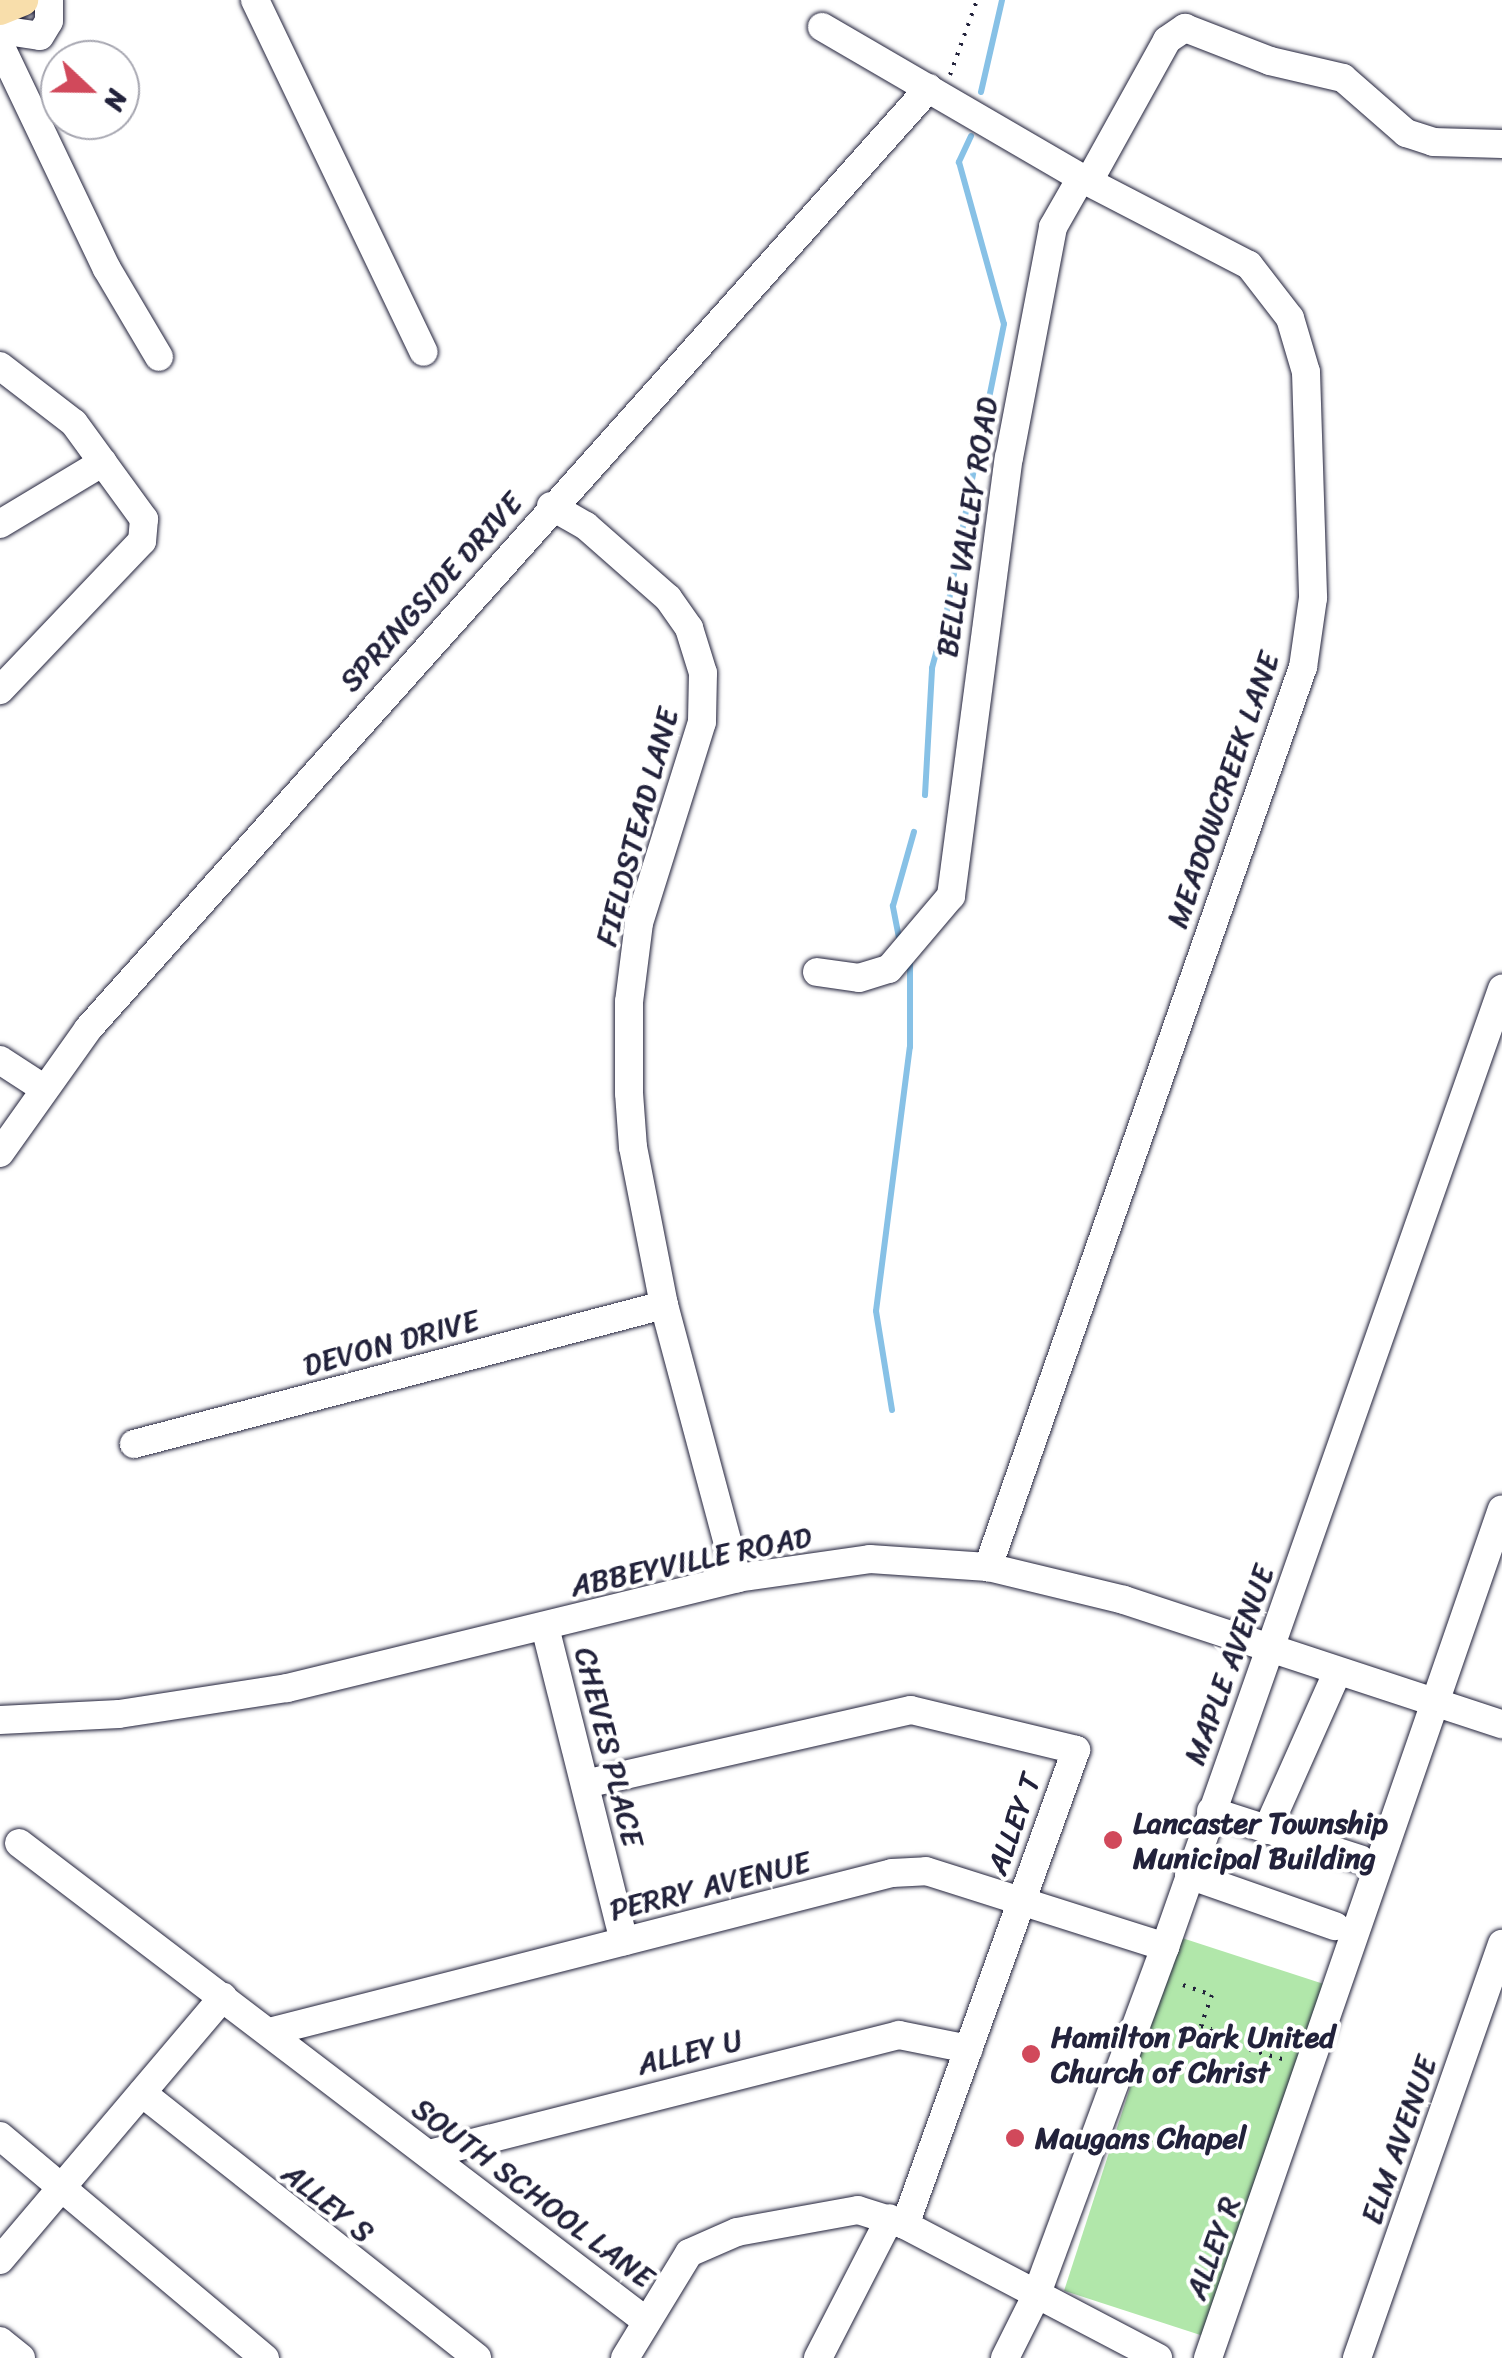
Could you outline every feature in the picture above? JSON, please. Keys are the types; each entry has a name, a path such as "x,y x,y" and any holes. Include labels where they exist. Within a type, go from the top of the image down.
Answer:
{"main road":[{"path":"0,9 22,0"}],"street":[{"path":"0,30 40,36 49,21 49,0"},
{"path":"256,0 424,352"},
{"name":"MEADOWCREEK LANE","path":"822,26 1085,180 1249,265 1290,318 1306,372 1310,632 988,1567"},
{"name":"BELLE VALLEY ROAD","path":"816,972 859,978 888,970 951,896 1009,458 1054,227 1167,40 1185,28 1270,62 1343,78 1406,133 1432,142 1502,144"},
{"path":"0,45 108,269 159,357"},
{"name":"SPRINGSIDE DRIVE","path":"0,1153 43,1088 552,506 929,88"},
{"path":"0,366 74,422 144,520 142,541 0,690"},
{"path":"0,524 103,462"},
{"name":"FIELDSTEAD LANE","path":"552,506 586,526 668,598 689,628 704,674 702,722 639,923 629,1002 632,1146 664,1304 736,1578"},
{"name":"MAPLE AVENUE","path":"1005,2358 1036,2296 1165,1947 1502,989"},
{"path":"0,1060 43,1088"},
{"name":"DEVON DRIVE","path":"134,1444 664,1304"},
{"name":"ALLEY R","path":"1208,2358 1502,1509"},
{"name":"ABBEYVILLE ROAD","path":"0,1720 119,1714 287,1688 736,1578 870,1559 988,1567 1124,1600 1434,1705 1502,1724"},
{"name":"CHEVES PLACE","path":"545,1627 624,1941"},
{"path":"1266,1830 1337,1673"},
{"name":"ALLEY T","path":"585,1784 910,1710 962,1719 1076,1750 969,2048 897,2222 818,2358"},
{"path":"1212,1811 1360,1859"},
{"name":"SOUTH SCHOOL LANE","path":"18,1843 645,2320 678,2264 704,2245 858,2210 897,2222 1158,2358"},
{"name":"PERRY AVENUE","path":"268,2032 892,1873 926,1871 1165,1947"},
{"path":"1189,1875 1335,1926"},
{"name":"ELM AVENUE","path":"1357,2358 1502,1944"},
{"path":"0,2260 223,1998"},
{"name":"ALLEY U","path":"429,2154 899,2035 969,2048"},
{"name":"ALLEY S","path":"142,2093 477,2358"},
{"path":"0,2136 265,2358"},
{"path":"625,2358 645,2320"},
{"path":"0,2341 21,2358"}],"path":[{"path":"929,88 948,80 977,0"},
{"path":"1183,1985 1212,1995 1202,2026 1212,2030 1209,2038 1296,2063"}],"green space":[{"path":"1179,1937 1337,1988 1222,2342 1064,2291"}],"waterway":[{"path":"981,92 1002,0"},
{"path":"971,136 959,162 1004,324 979,448"},
{"path":"945,621 975,463"},
{"path":"925,795 932,668 941,635"},
{"path":"900,943 893,906 914,832"},
{"path":"892,1410 876,1311 910,1047 910,957"}],"place":[{"name":"Lancaster Township Municipal Building","path":"1113,1840"},
{"name":"Hamilton Park United Church of Christ","path":"1031,2054"},
{"name":"Maugans Chapel","path":"1015,2138"}]}
